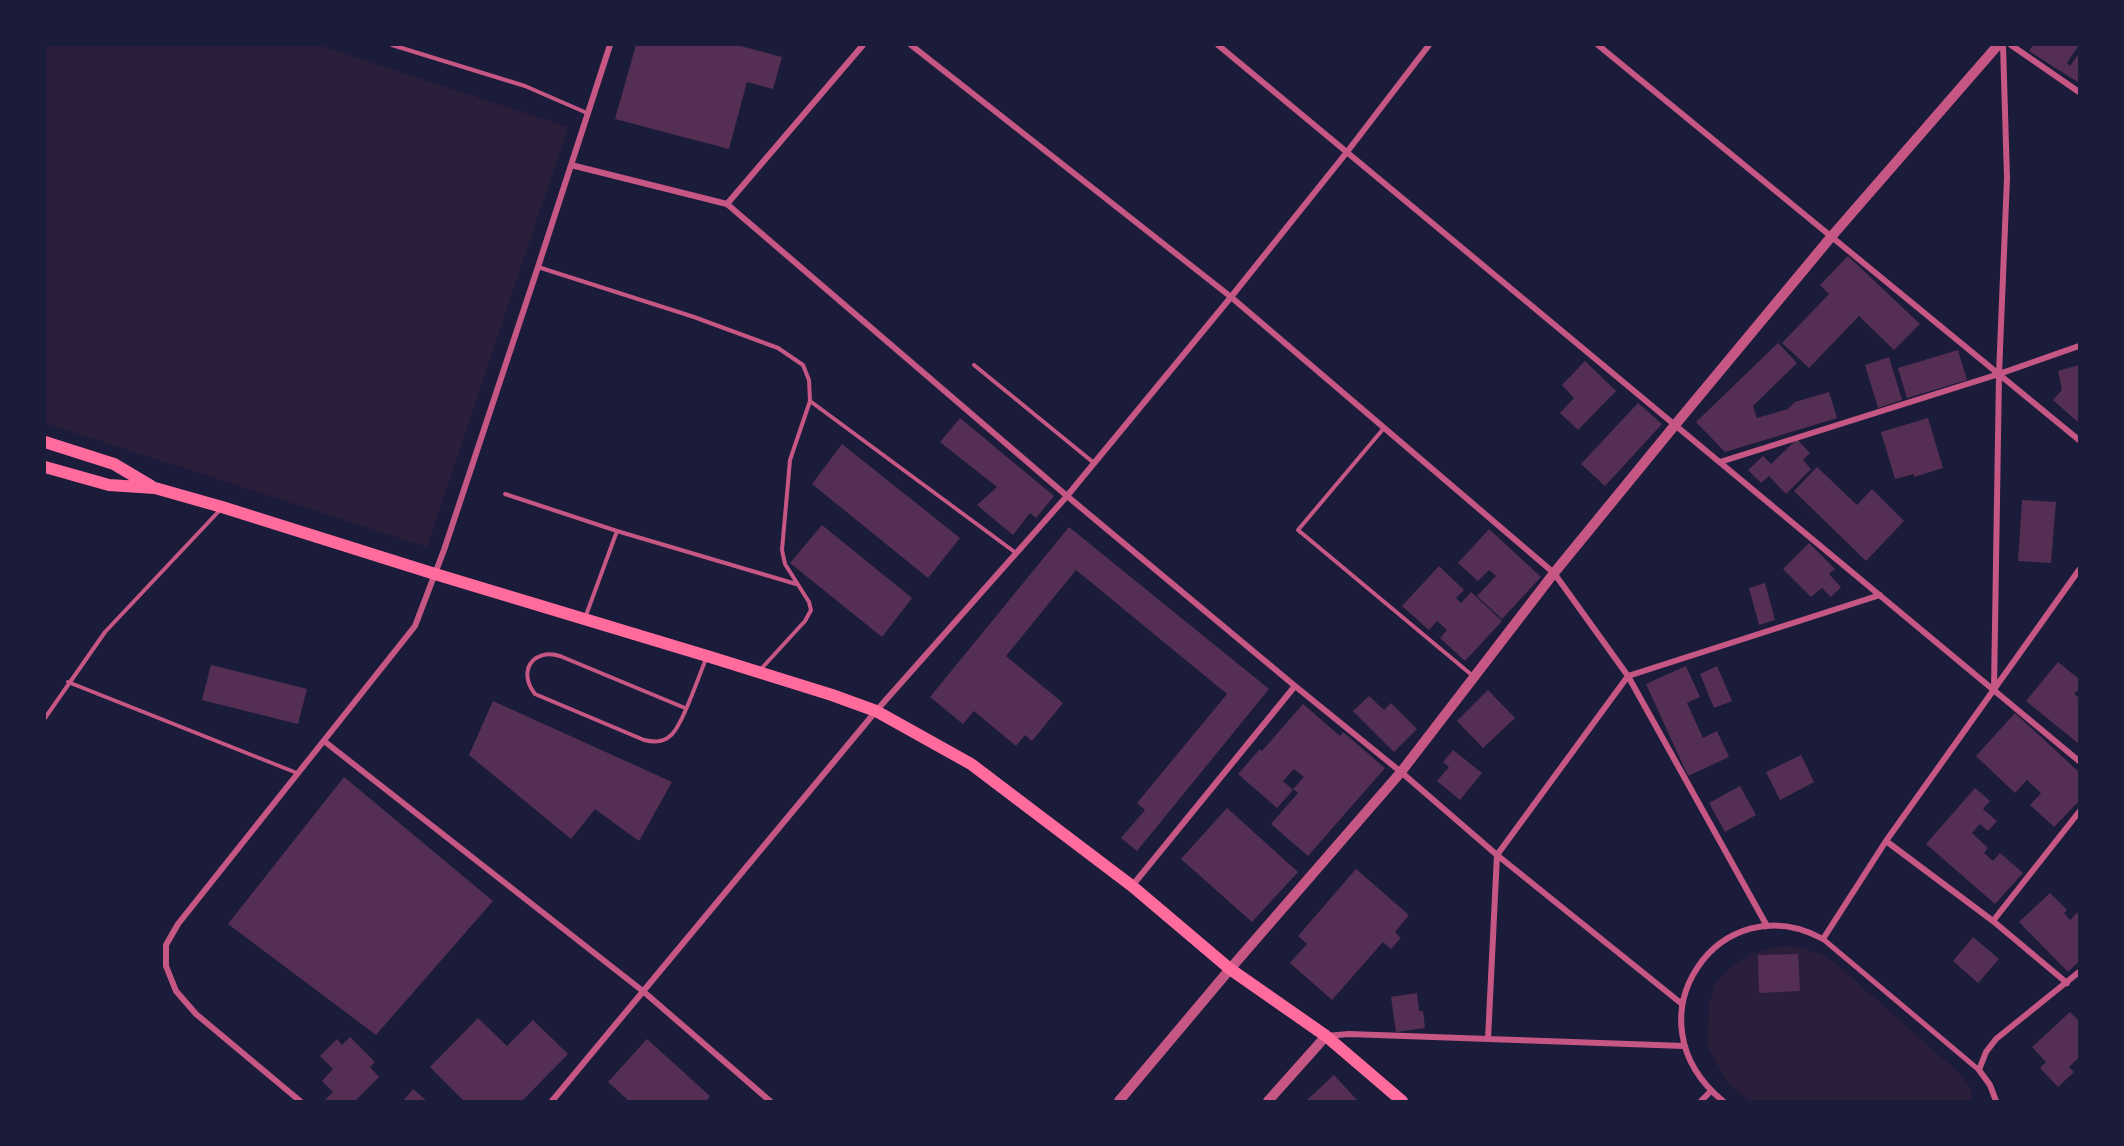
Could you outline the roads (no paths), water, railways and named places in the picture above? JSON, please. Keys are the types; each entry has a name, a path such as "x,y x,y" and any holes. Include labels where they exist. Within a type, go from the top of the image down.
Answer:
{"main road":[{"path":"45,442 114,464 155,488"},
{"path":"45,467 109,485 155,488 222,507 759,672 876,711 971,764 1132,886 1230,969 1326,1036 1402,1101"}],"street":[{"path":"300,1101 196,1014 176,991 166,966 166,945 177,924 415,626 435,574 610,45"},
{"path":"727,204 863,45"},
{"path":"911,45 1231,297 1554,573 1628,676 1767,926"},
{"path":"1218,45 2079,761"},
{"path":"552,1101 876,711 1067,496 1231,297 1429,45"},
{"path":"1598,45 2079,440"},
{"path":"1119,1101 1401,772 1554,573 1675,425 1831,237 1998,45"},
{"path":"1994,690 1999,374 2007,178 2003,45"},
{"path":"2011,45 2079,92"},
{"path":"571,165 727,204 1067,496 1401,772 1497,855 1682,1004"},
{"path":"1720,462 1999,374 2079,346"},
{"path":"1823,939 1886,841 2079,570"},
{"path":"1488,1039 1497,855 1628,676 1880,595"},
{"path":"1132,886 1295,686"},
{"path":"324,741 644,992 770,1101"},
{"path":"1993,921 2079,812"},
{"path":"1886,841 1993,921 2067,983"},
{"path":"1723,1101 1711,1091 1692,1066 1684,1046 1680,1022 1682,1004 1692,976 1711,952 1724,941 1738,934 1767,926 1800,929 1823,939 1979,1070 1990,1085 1996,1101"},
{"path":"1979,1070 1986,1052 1996,1039 2079,972"},
{"path":"1268,1101 1326,1036 1349,1034 1684,1046"},
{"path":"1701,1101 1711,1091"}],"lane":[{"path":"392,45 525,86 587,112"},
{"path":"538,267 694,317 777,348 798,361 806,370 810,380 810,401 790,460 782,550 785,564 796,584 810,602 810,615 759,672"},
{"path":"975,365 1094,463"},
{"path":"810,401 1016,553"},
{"path":"1384,428 1298,530 1474,677"},
{"path":"505,494 617,531 796,584"},
{"path":"45,718 105,632 222,507"},
{"path":"585,618 617,531"},
{"path":"686,708 560,656 541,654 533,658 530,664 528,675 531,689 535,694 644,740 656,742 668,738 674,732 686,708 707,656"},
{"path":"68,682 297,773"}]}
